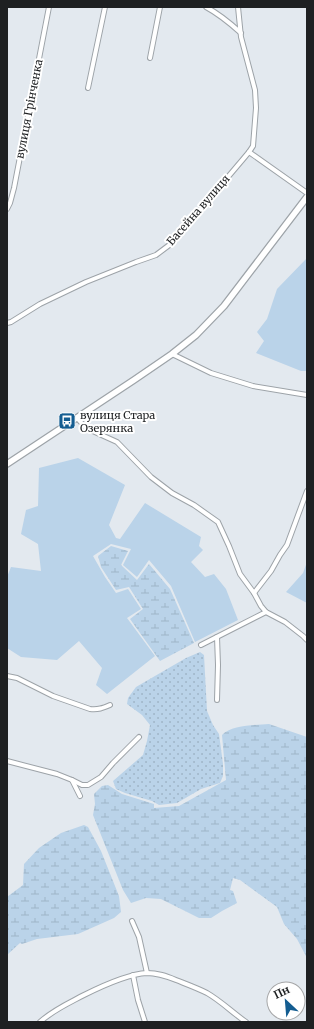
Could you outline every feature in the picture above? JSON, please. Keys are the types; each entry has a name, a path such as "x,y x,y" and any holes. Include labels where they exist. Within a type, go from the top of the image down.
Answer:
{"main road":[{"path":"7,464 172,354 196,335 224,306 307,197"}],"street":[{"name":"вулиця Грінченка","path":"7,210 10,203 49,7"},
{"path":"88,88 105,7"},
{"path":"150,58 160,7"},
{"path":"206,7 222,17 241,34"},
{"name":"Басейна вулиця","path":"7,323 40,304 86,282 136,262 156,256 172,243 250,152 253,146 254,138 256,102 255,90 241,34 238,7"},
{"path":"250,152 307,193"},
{"path":"172,354 211,373 253,386 307,394"},
{"path":"77,418 86,428 117,442 151,477 172,493 194,505 218,522 240,574 254,593 261,606 266,612 285,622 307,640"},
{"path":"254,593 271,571 287,546 307,492"},
{"path":"201,645 266,612"},
{"path":"217,637 217,700"},
{"path":"7,676 17,678 53,696 90,709 101,709 110,705"},
{"path":"7,761 57,774 82,785 88,785 101,777 139,737"},
{"path":"72,780 80,796"},
{"path":"132,921 139,937 147,973"},
{"path":"40,1022 46,1017 91,992 132,975 147,973 161,974 208,994 246,1022"},
{"path":"132,975 145,1022"},
{"path":"46,1017 48,1022"}],"green space":[{"path":"307,258 307,371 301,371 256,353 264,341 257,332 267,319 277,289"},
{"path":"78,458 125,485 109,525 116,538 120,539 145,503 201,537 199,546 203,550 191,562 205,577 214,574 226,589 238,620 195,642 171,586 149,560 137,577 123,565 131,549 111,544 93,556 116,593 128,589 141,609 127,618 155,656 107,694 96,685 102,668 79,641 57,660 21,657 7,648 7,577 11,567 41,571 38,544 21,534 26,510 38,506 39,468"},
{"path":"111,546 128,551 121,565 137,580 149,564 170,589 194,643 160,661 130,619 143,609 129,587 116,590 101,567 98,556"},
{"path":"307,562 307,603 286,592 303,573"},
{"path":"200,652 204,655 207,711 219,734 223,764 223,776 220,783 201,789 177,803 159,805 152,801 116,789 113,781 143,755 150,725 142,715 127,704 128,698 136,687 186,658"},
{"path":"269,724 307,737 307,958 297,939 284,924 277,907 240,880 233,878 230,890 233,891 237,903 211,918 199,918 161,899 146,898 131,903 123,890 93,815 95,804 94,794 102,786 108,785 122,794 154,804 154,808 179,806 226,780 222,735 237,727"},
{"path":"84,825 88,827 101,851 119,896 121,912 114,918 78,934 37,939 22,944 20,943 7,955 7,897 23,885 24,864 39,848 61,833"}],"place":[{"name":"вулиця Стара Озерянка","path":"67,421"}]}
